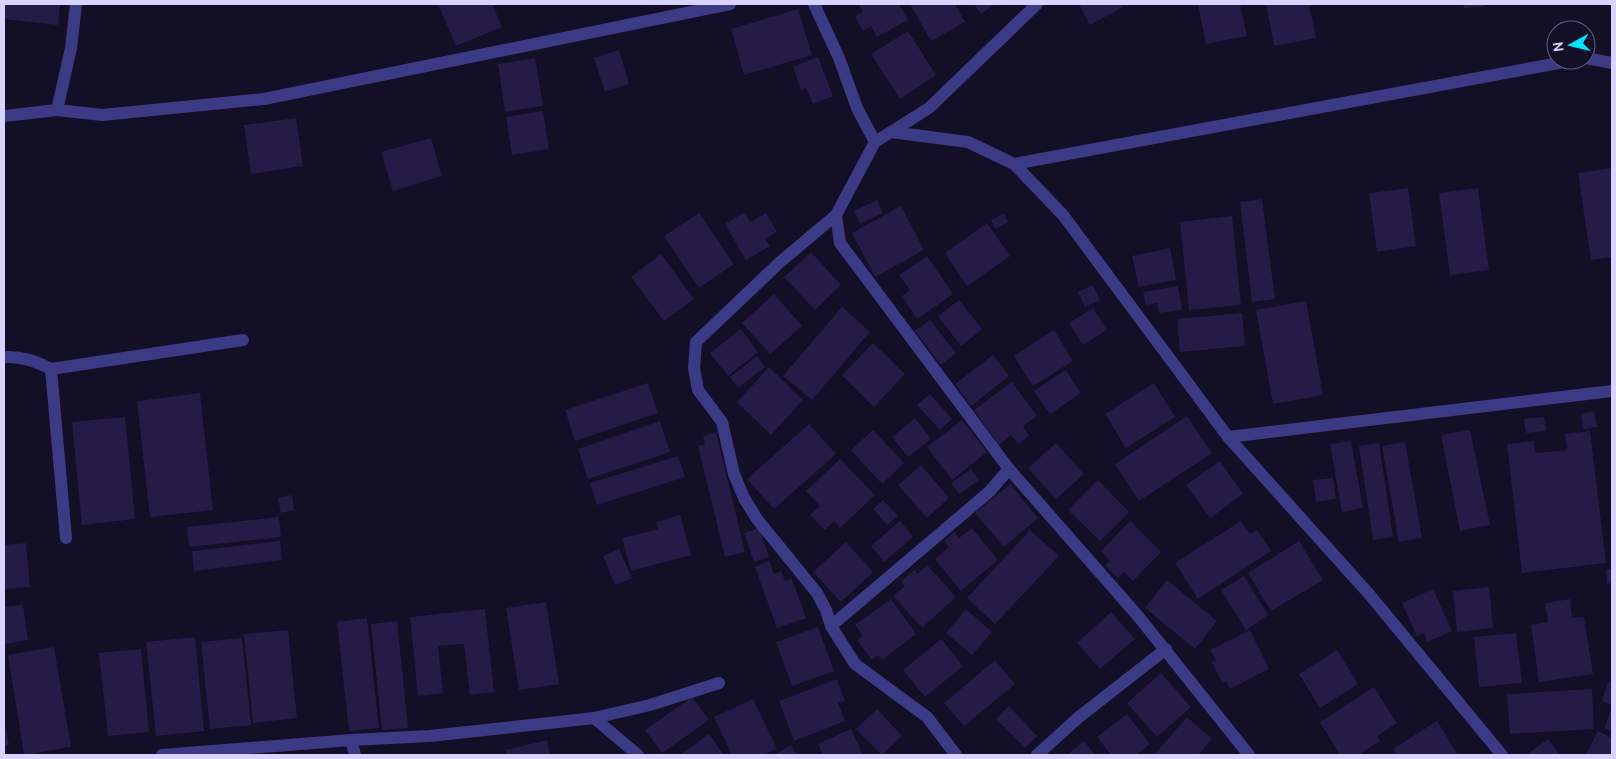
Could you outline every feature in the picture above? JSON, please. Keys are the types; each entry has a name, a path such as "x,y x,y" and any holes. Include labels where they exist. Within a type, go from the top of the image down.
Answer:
{"street":[{"path":"58,110 71,48 76,4"},
{"path":"4,116 58,110 102,115 264,99 730,4"},
{"path":"814,4 839,58 857,108 875,142"},
{"path":"956,755 926,717 855,664 831,626 817,593 758,519 744,498 734,474 722,422 698,390 694,368 696,342 779,263 836,215 875,142 929,108 1037,4"},
{"path":"1596,60 1612,63"},
{"path":"1014,164 1546,65"},
{"path":"891,132 968,142 1014,164 1063,214 1228,437 1370,594 1502,755"},
{"path":"836,215 840,243 1009,469 1166,649 1249,755"},
{"path":"4,357 18,356 35,361 51,369 243,340"},
{"path":"51,369 66,538"},
{"path":"1228,437 1612,391"},
{"path":"831,626 989,492 1009,469"},
{"path":"1037,755 1079,717 1166,649"},
{"path":"162,755 439,735 594,718 650,705 719,682"},
{"path":"594,718 638,755"},
{"path":"351,740 355,755"}],"building":[{"path":"5,4 60,4 58,25 4,19"},
{"path":"438,4 492,4 502,27 456,46"},
{"path":"859,4 899,4 908,20 877,37 871,26 863,31 855,16 863,12"},
{"path":"910,4 955,4 965,22 931,41"},
{"path":"974,4 995,4 981,14"},
{"path":"1079,4 1122,4 1123,7 1090,25"},
{"path":"1198,4 1240,4 1247,36 1206,44"},
{"path":"1266,4 1309,4 1316,38 1274,46"},
{"path":"1463,4 1484,4 1485,6 1464,8"},
{"path":"798,9 812,55 744,75 731,29"},
{"path":"908,31 936,75 900,99 871,54"},
{"path":"619,50 629,84 605,92 594,58"},
{"path":"818,57 833,96 813,104 806,88 801,90 793,67"},
{"path":"535,58 543,106 505,112 498,64"},
{"path":"543,111 549,149 512,155 506,117"},
{"path":"296,118 303,166 251,174 244,125"},
{"path":"431,138 442,176 393,191 381,152"},
{"path":"1612,168 1612,257 1591,260 1578,173"},
{"path":"1408,188 1416,246 1377,252 1369,193"},
{"path":"1478,188 1489,270 1450,275 1439,193"},
{"path":"1262,199 1275,299 1252,302 1240,202"},
{"path":"877,200 883,213 860,224 854,211"},
{"path":"901,206 924,250 875,277 852,233"},
{"path":"745,212 750,222 766,213 777,232 765,239 770,246 746,260 725,224"},
{"path":"699,213 734,264 699,288 664,236"},
{"path":"1004,214 1008,222 995,229 991,220"},
{"path":"1232,216 1241,305 1189,310 1180,222"},
{"path":"987,223 1010,256 967,286 945,253"},
{"path":"1170,248 1176,280 1139,287 1132,256"},
{"path":"811,252 841,285 815,310 784,277"},
{"path":"661,254 694,299 664,321 631,277"},
{"path":"927,256 953,294 917,319 902,296 910,290 899,275"},
{"path":"1093,285 1100,300 1085,307 1078,292"},
{"path":"1178,286 1182,310 1159,313 1157,303 1146,305 1143,292"},
{"path":"774,294 802,326 770,354 742,323"},
{"path":"959,300 982,329 961,346 938,316"},
{"path":"1306,301 1323,395 1273,404 1256,310"},
{"path":"842,307 870,332 812,400 783,376"},
{"path":"1093,308 1107,330 1083,345 1069,323"},
{"path":"1242,313 1245,346 1180,352 1177,319"},
{"path":"930,320 956,353 941,365 915,331"},
{"path":"741,329 758,352 728,376 710,353"},
{"path":"1054,330 1073,361 1033,386 1014,356"},
{"path":"873,343 905,374 874,407 842,375"},
{"path":"993,355 1009,376 971,406 955,384"},
{"path":"757,356 765,367 738,388 730,377"},
{"path":"769,367 803,400 771,435 737,402"},
{"path":"1066,370 1081,393 1050,414 1034,391"},
{"path":"1012,382 1037,416 1023,426 1029,436 1018,444 1011,435 999,445 974,410"},
{"path":"648,383 658,413 575,441 565,410"},
{"path":"1154,383 1175,417 1126,448 1105,414"},
{"path":"200,393 213,510 150,517 137,401"},
{"path":"930,394 952,419 940,430 917,405"},
{"path":"1594,411 1597,427 1583,429 1581,414"},
{"path":"1187,416 1212,453 1139,501 1115,464"},
{"path":"125,417 135,519 82,525 72,422"},
{"path":"1544,417 1546,431 1526,433 1524,419"},
{"path":"915,418 931,439 908,457 892,437"},
{"path":"962,420 987,452 952,480 927,447"},
{"path":"660,421 670,452 588,479 578,449"},
{"path":"809,424 836,454 774,509 747,479"},
{"path":"873,430 904,463 882,484 851,450"},
{"path":"1470,430 1490,525 1460,531 1441,435"},
{"path":"1590,431 1606,563 1522,573 1507,444 1534,441 1535,453 1567,450 1565,434"},
{"path":"716,432 745,552 725,557 698,446 705,444 703,436"},
{"path":"1351,441 1363,508 1342,512 1330,444"},
{"path":"1405,442 1422,538 1399,542 1382,446"},
{"path":"1056,443 1084,474 1056,499 1028,468"},
{"path":"1379,443 1393,537 1373,540 1359,446"},
{"path":"678,456 685,477 597,505 590,483"},
{"path":"840,459 875,495 840,528 834,521 825,530 810,515 820,506 806,491"},
{"path":"1220,461 1243,494 1210,518 1186,485"},
{"path":"921,465 949,498 927,518 898,485"},
{"path":"971,469 979,480 959,494 951,483"},
{"path":"1333,478 1336,499 1316,502 1313,480"},
{"path":"1098,480 1129,512 1100,541 1068,510"},
{"path":"1010,484 1038,518 1004,547 975,513"},
{"path":"292,495 294,510 281,513 278,498"},
{"path":"883,500 898,516 887,525 873,509"},
{"path":"680,515 691,555 631,571 622,538 658,529 656,522"},
{"path":"279,517 281,537 189,547 187,527"},
{"path":"900,521 913,537 884,562 871,546"},
{"path":"1130,521 1161,552 1133,581 1124,572 1118,578 1105,566 1110,561 1101,551"},
{"path":"1241,521 1250,534 1257,530 1271,551 1198,599 1175,563"},
{"path":"759,528 769,557 754,562 744,533"},
{"path":"972,528 998,560 961,591 935,559 949,547 944,541 954,532 959,538"},
{"path":"1030,530 1059,556 995,624 967,598"},
{"path":"280,541 282,560 194,571 192,551"},
{"path":"1299,541 1323,580 1271,611 1248,573"},
{"path":"846,542 873,572 841,602 813,572"},
{"path":"26,543 30,587 4,589 4,545"},
{"path":"619,549 632,578 615,585 603,556"},
{"path":"769,561 774,574 781,571 785,581 792,579 806,618 777,628 755,567"},
{"path":"927,565 956,597 922,628 893,596 905,586 901,581 914,570 918,574"},
{"path":"1606,569 1612,569 1612,583 1607,584"},
{"path":"1244,576 1268,615 1246,630 1221,590"},
{"path":"1167,580 1217,621 1195,649 1145,608"},
{"path":"1489,587 1493,628 1457,632 1453,591"},
{"path":"1433,589 1452,631 1427,642 1424,633 1417,636 1402,603"},
{"path":"891,599 916,634 882,660 878,655 872,660 857,640 863,636 855,625"},
{"path":"1570,599 1572,618 1584,617 1593,674 1539,682 1531,625 1548,622 1545,603"},
{"path":"546,602 559,684 519,690 506,608"},
{"path":"23,605 28,640 4,644 4,607"},
{"path":"485,609 494,692 470,695 464,644 438,646 443,693 418,696 410,617"},
{"path":"966,609 992,632 972,655 946,633"},
{"path":"1111,612 1135,639 1100,669 1077,643"},
{"path":"367,618 379,728 349,731 337,622"},
{"path":"397,621 408,728 382,730 371,624"},
{"path":"818,627 834,671 792,686 776,642"},
{"path":"288,630 297,718 253,723 244,634"},
{"path":"1250,630 1269,669 1230,689 1226,681 1222,683 1212,662 1216,661 1210,650"},
{"path":"1516,633 1522,683 1479,687 1474,637"},
{"path":"195,637 204,731 156,736 146,642"},
{"path":"242,638 251,725 210,729 201,642"},
{"path":"941,639 963,666 925,697 903,670"},
{"path":"54,647 71,747 24,755 8,655"},
{"path":"141,649 149,732 108,736 99,653"},
{"path":"1337,650 1358,684 1320,708 1299,674"},
{"path":"995,660 1015,684 964,726 944,703"},
{"path":"1161,673 1191,707 1157,737 1127,703"},
{"path":"837,679 845,701 838,703 845,721 794,741 779,701"},
{"path":"1608,682 1612,683 1612,705 1602,701"},
{"path":"1374,687 1397,723 1377,736 1380,741 1358,755 1340,755 1320,722"},
{"path":"1592,689 1594,729 1510,734 1507,694"},
{"path":"692,697 709,720 662,753 645,730"},
{"path":"753,699 777,749 763,755 732,755 714,717"},
{"path":"1009,706 1037,736 1025,748 996,719"},
{"path":"1612,706 1612,731 1604,729"},
{"path":"877,709 902,736 882,755 856,729"},
{"path":"1127,714 1150,744 1136,755 1111,755 1097,737"},
{"path":"1187,717 1212,739 1198,755 1154,755"},
{"path":"4,721 9,745 4,746"},
{"path":"1437,721 1458,755 1397,755 1393,749"},
{"path":"851,729 863,755 823,755 818,744"},
{"path":"1598,731 1612,738 1612,755 1586,755"},
{"path":"709,734 724,755 680,755"},
{"path":"1548,739 1560,755 1526,755"},
{"path":"547,740 550,755 507,755 506,750"},
{"path":"1084,741 1095,755 1067,755"},
{"path":"791,745 797,755 774,755"}]}
